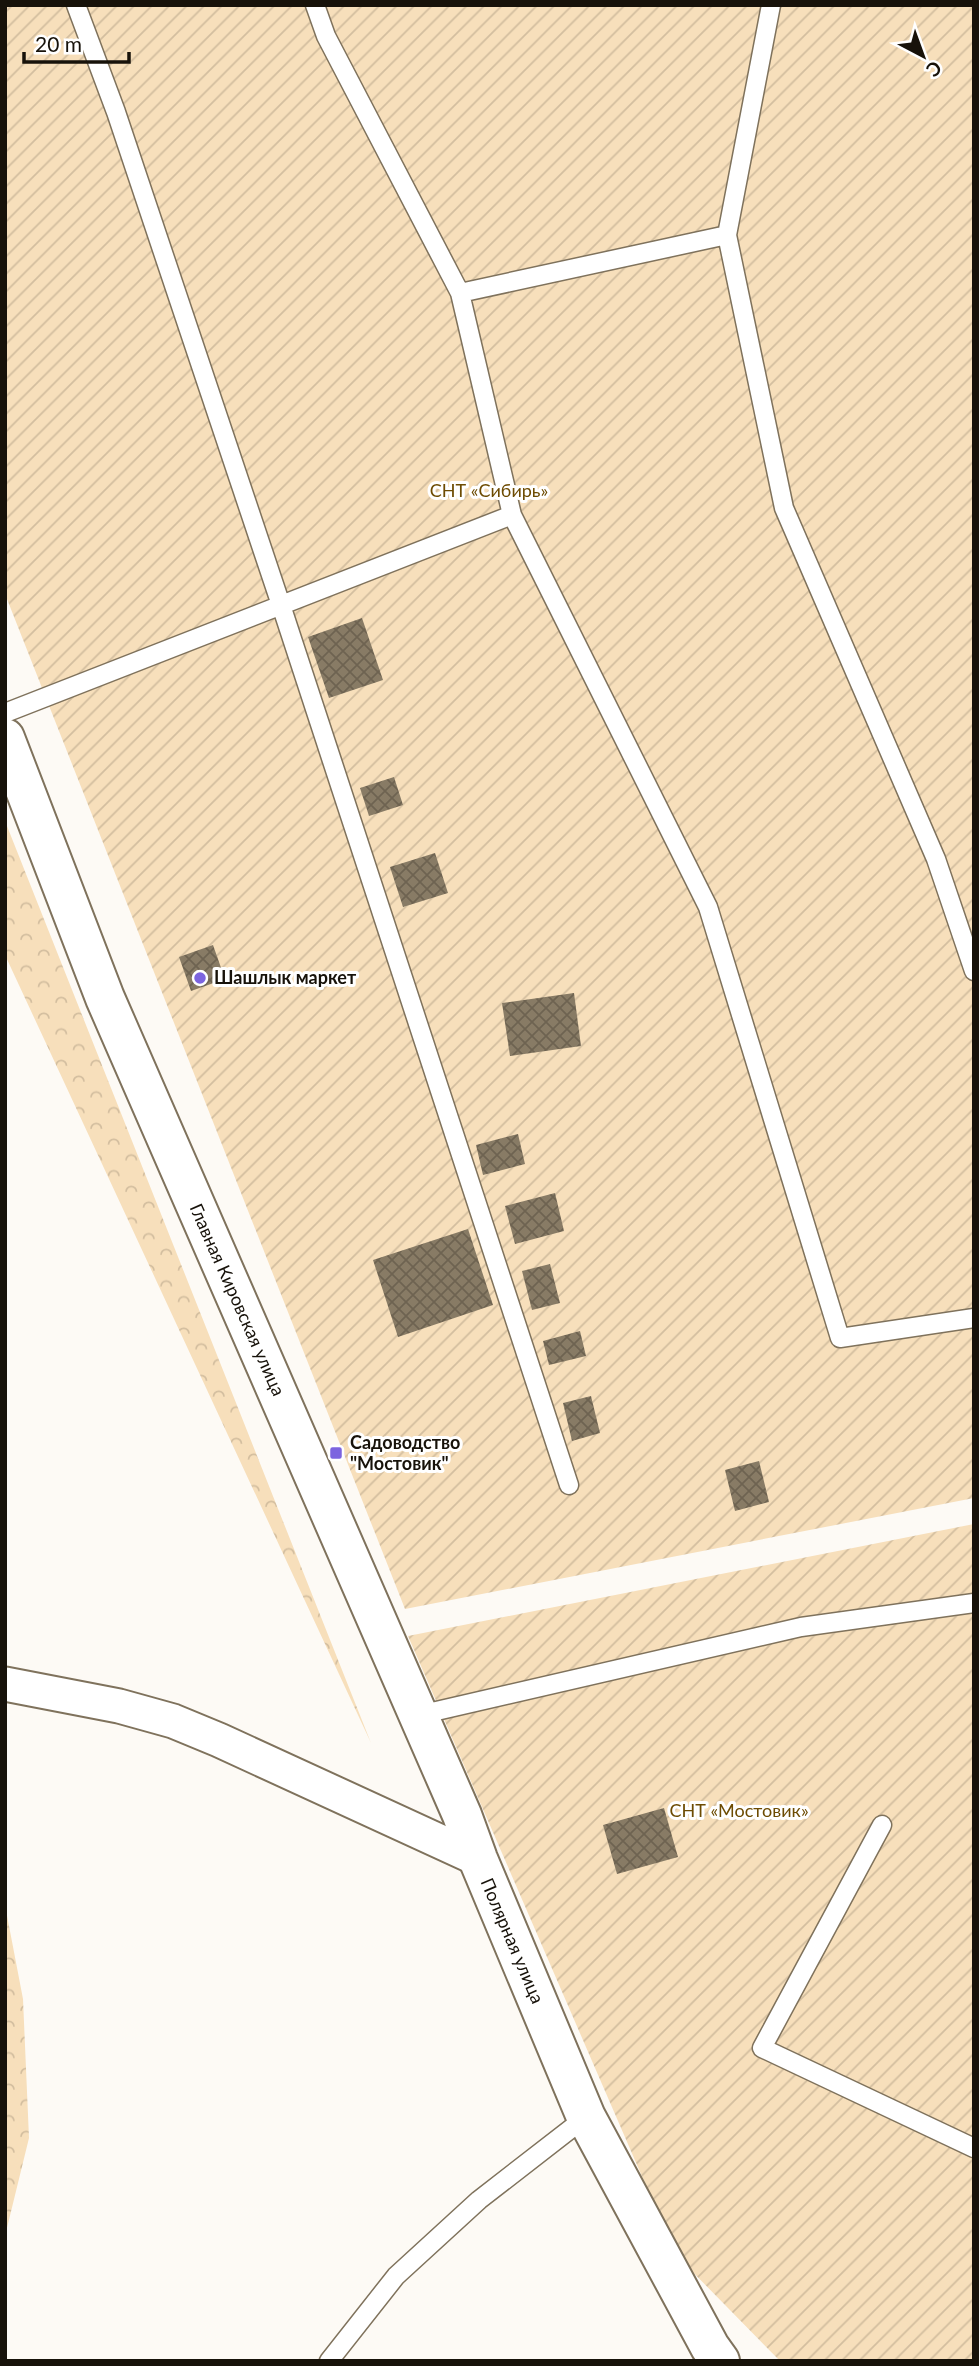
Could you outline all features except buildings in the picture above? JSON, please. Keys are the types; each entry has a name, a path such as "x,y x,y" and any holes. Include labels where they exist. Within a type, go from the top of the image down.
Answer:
{"main road":[{"name":"Главная Кировская улица","path":"5,738 105,998 463,1815 478,1859"},
{"name":"Полярная улица","path":"478,1859 586,2117 720,2361"}],"street":[{"name":"Полярная улица","path":"5,1684 119,1706 173,1721 478,1859"}],"lane":[{"path":"76,5 116,112 281,606 569,1485"},
{"path":"315,5 326,36 460,292 512,515 708,907 840,1338 974,1318"},
{"path":"771,5 727,235 784,508 936,859 974,971"},
{"path":"460,292 727,235"},
{"path":"5,713 512,515"},
{"path":"419,1715 801,1627 974,1603"},
{"path":"881,1825 762,2048 974,2148"},
{"path":"329,2361 397,2276 479,2200 586,2117"}],"green space":[{"name":"СНТ «Сибирь»","path":"5,5 974,5 974,1498 405,1609 5,594"},
{"path":"5,821 371,1743 5,955"},
{"name":"СНТ «Мостовик»","path":"974,1524 974,2361 780,2361 676,2255 408,1636"},
{"path":"5,1905 23,1999 29,2138 5,2236"}],"place":[{"name":"Шашлык маркет","path":"200,978"},
{"name":"Садоводство \"Мостовик\"","path":"336,1453"}]}
